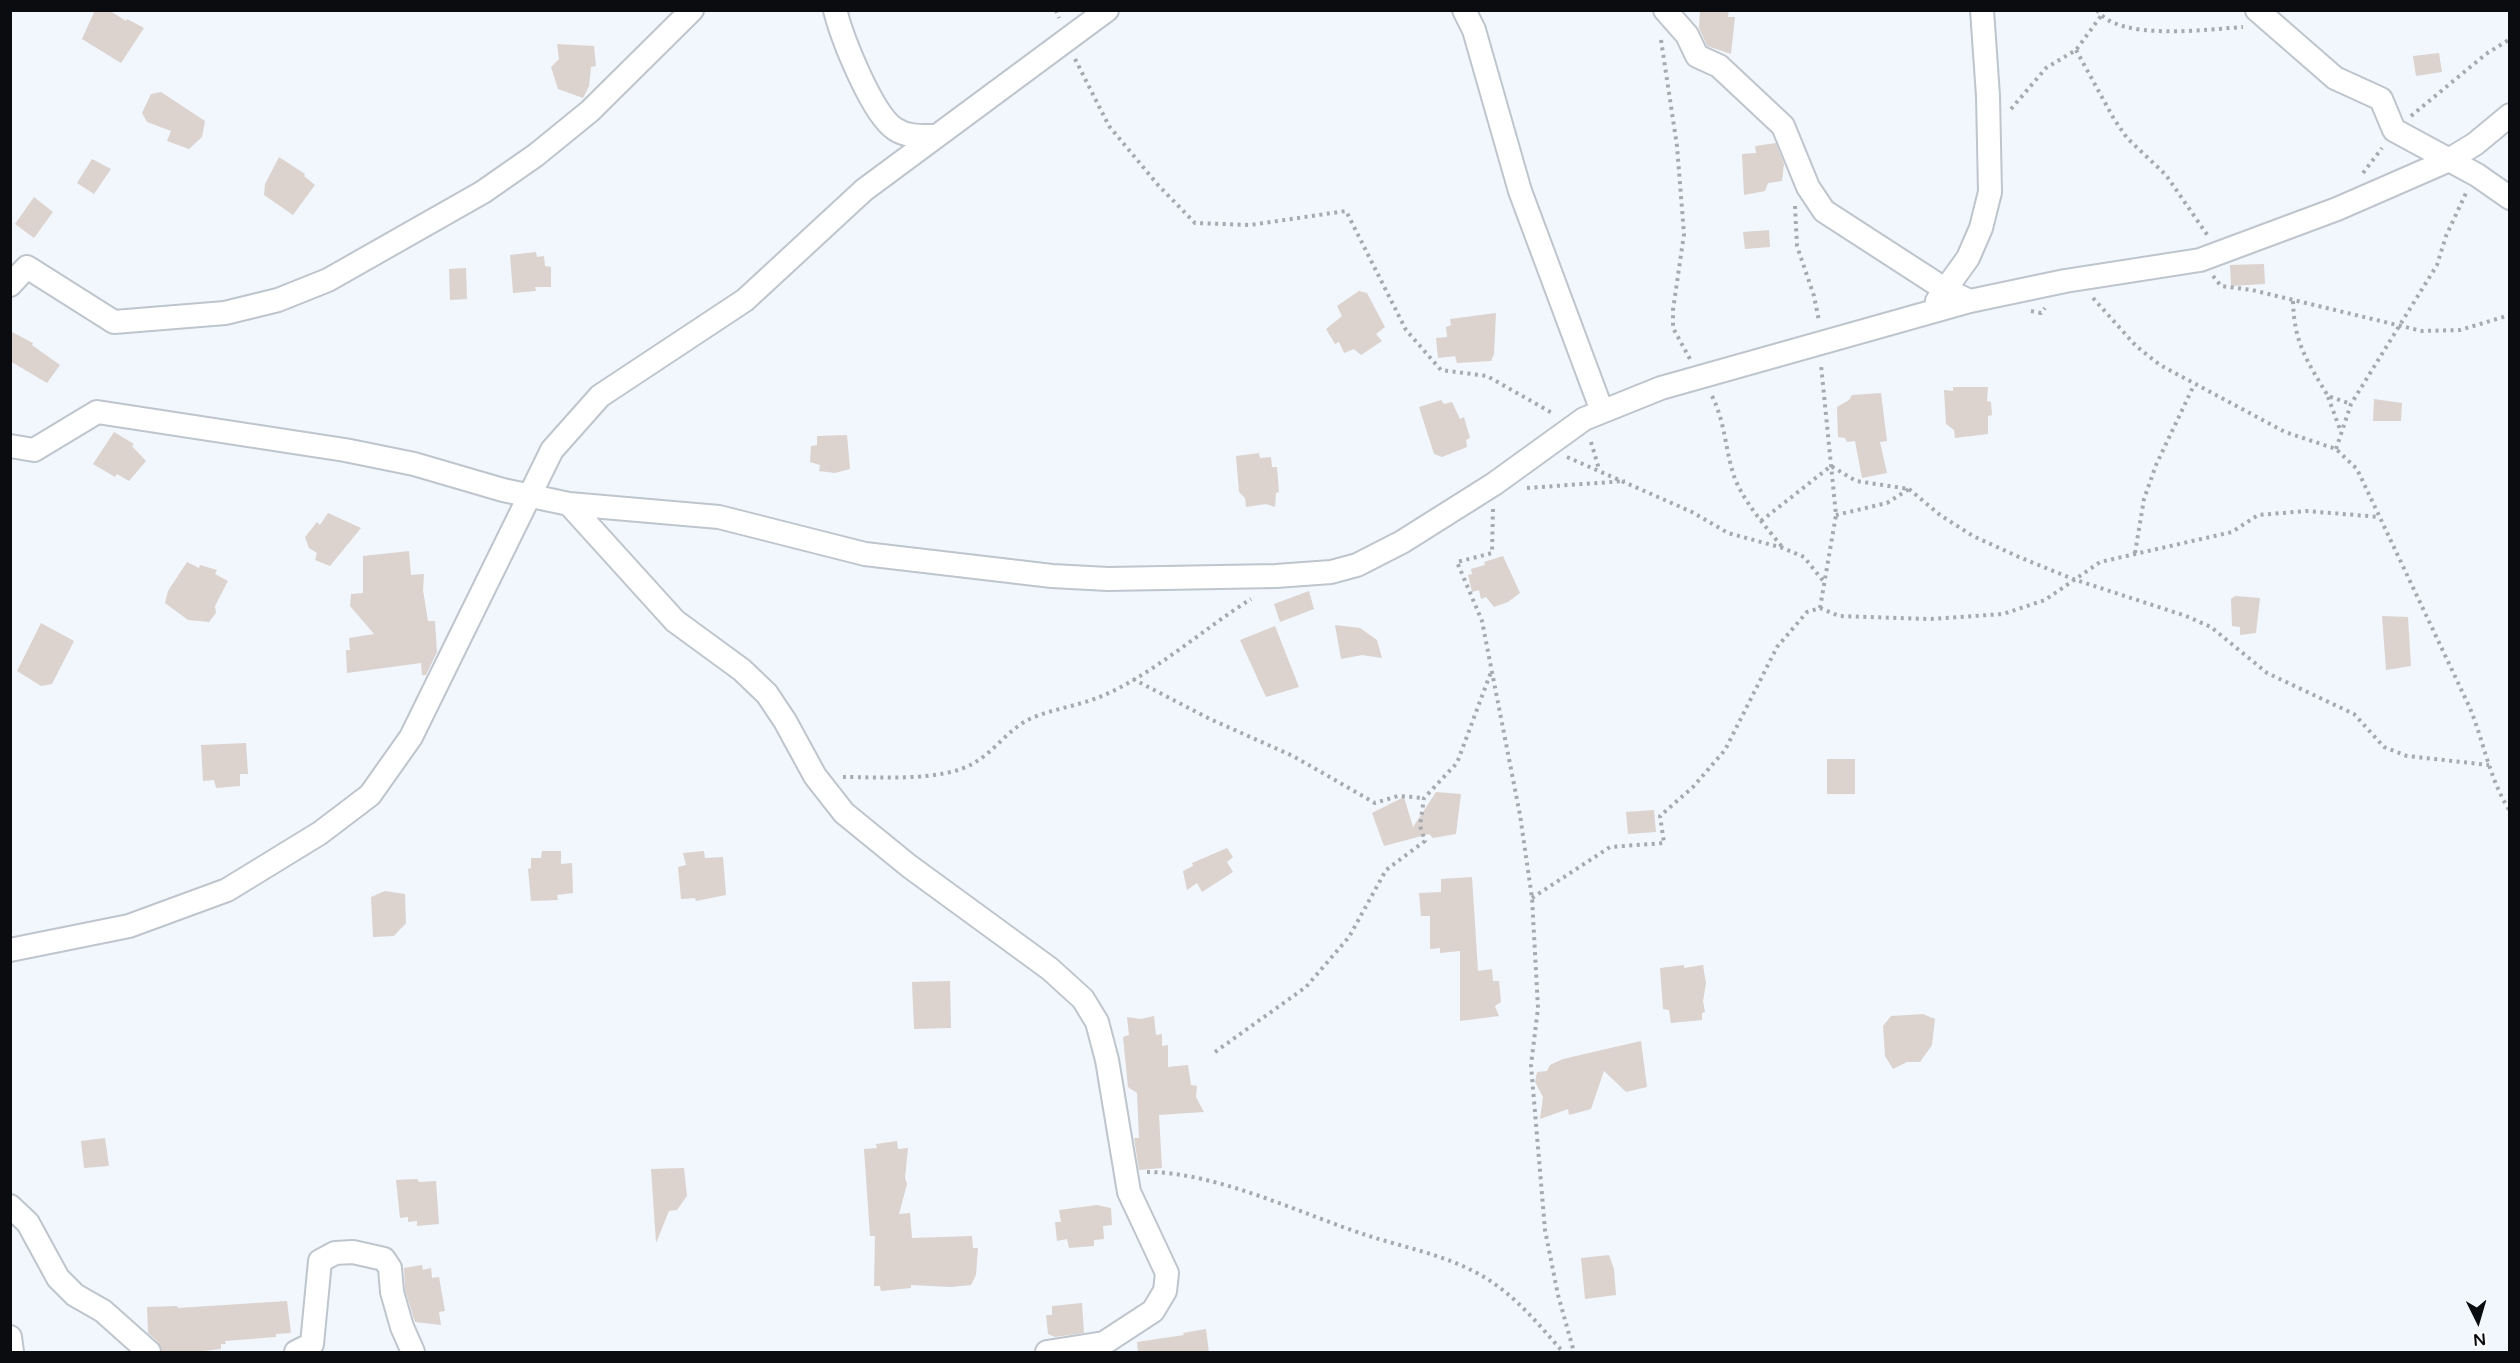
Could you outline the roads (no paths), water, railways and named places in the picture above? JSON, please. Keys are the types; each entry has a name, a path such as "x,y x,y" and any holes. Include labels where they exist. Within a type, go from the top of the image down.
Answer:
{"street":[{"path":"10,285 27,267 114,322 225,313 278,300 337,275 483,192 536,155 590,111 692,10"},
{"path":"835,10 873,103 884,121 911,136 935,136"},
{"path":"10,950 129,926 227,890 320,833 370,795 411,737 552,450 600,396 745,300 864,190 1107,10"},
{"path":"1464,10 1474,30 1586,418"},
{"path":"1929,312 1968,258 1981,228 1990,192 1990,142 1982,10"},
{"path":"2265,17 2335,78 2381,99 2394,130 2447,161 2477,175 2510,198"},
{"path":"1663,21 1687,35 1697,56 1719,66 1783,126 1808,187 1824,211 1946,290 1970,301"},
{"path":"10,447 34,450 97,412 345,450 414,464 568,504 719,517 866,554 1052,576 1108,579 1276,576 1331,572 1357,565 1388,550 1494,487 1586,418 1701,375 1970,301 2076,279 2200,260 2337,209 2447,161 2475,144 2510,115"},
{"path":"568,504 675,621 742,670 767,694 785,721 815,776 844,813 909,866 1050,969 1083,999 1097,1022 1129,1192 1167,1273 1165,1291 1153,1311 1104,1343 1047,1353"},
{"path":"10,1206 28,1223 57,1278 75,1294 103,1311 148,1353"},
{"path":"296,1353 312,1344 320,1261 335,1253 353,1252 384,1260 390,1268 392,1292 402,1327 413,1353"},
{"path":"10,1337 12,1353"}]}
